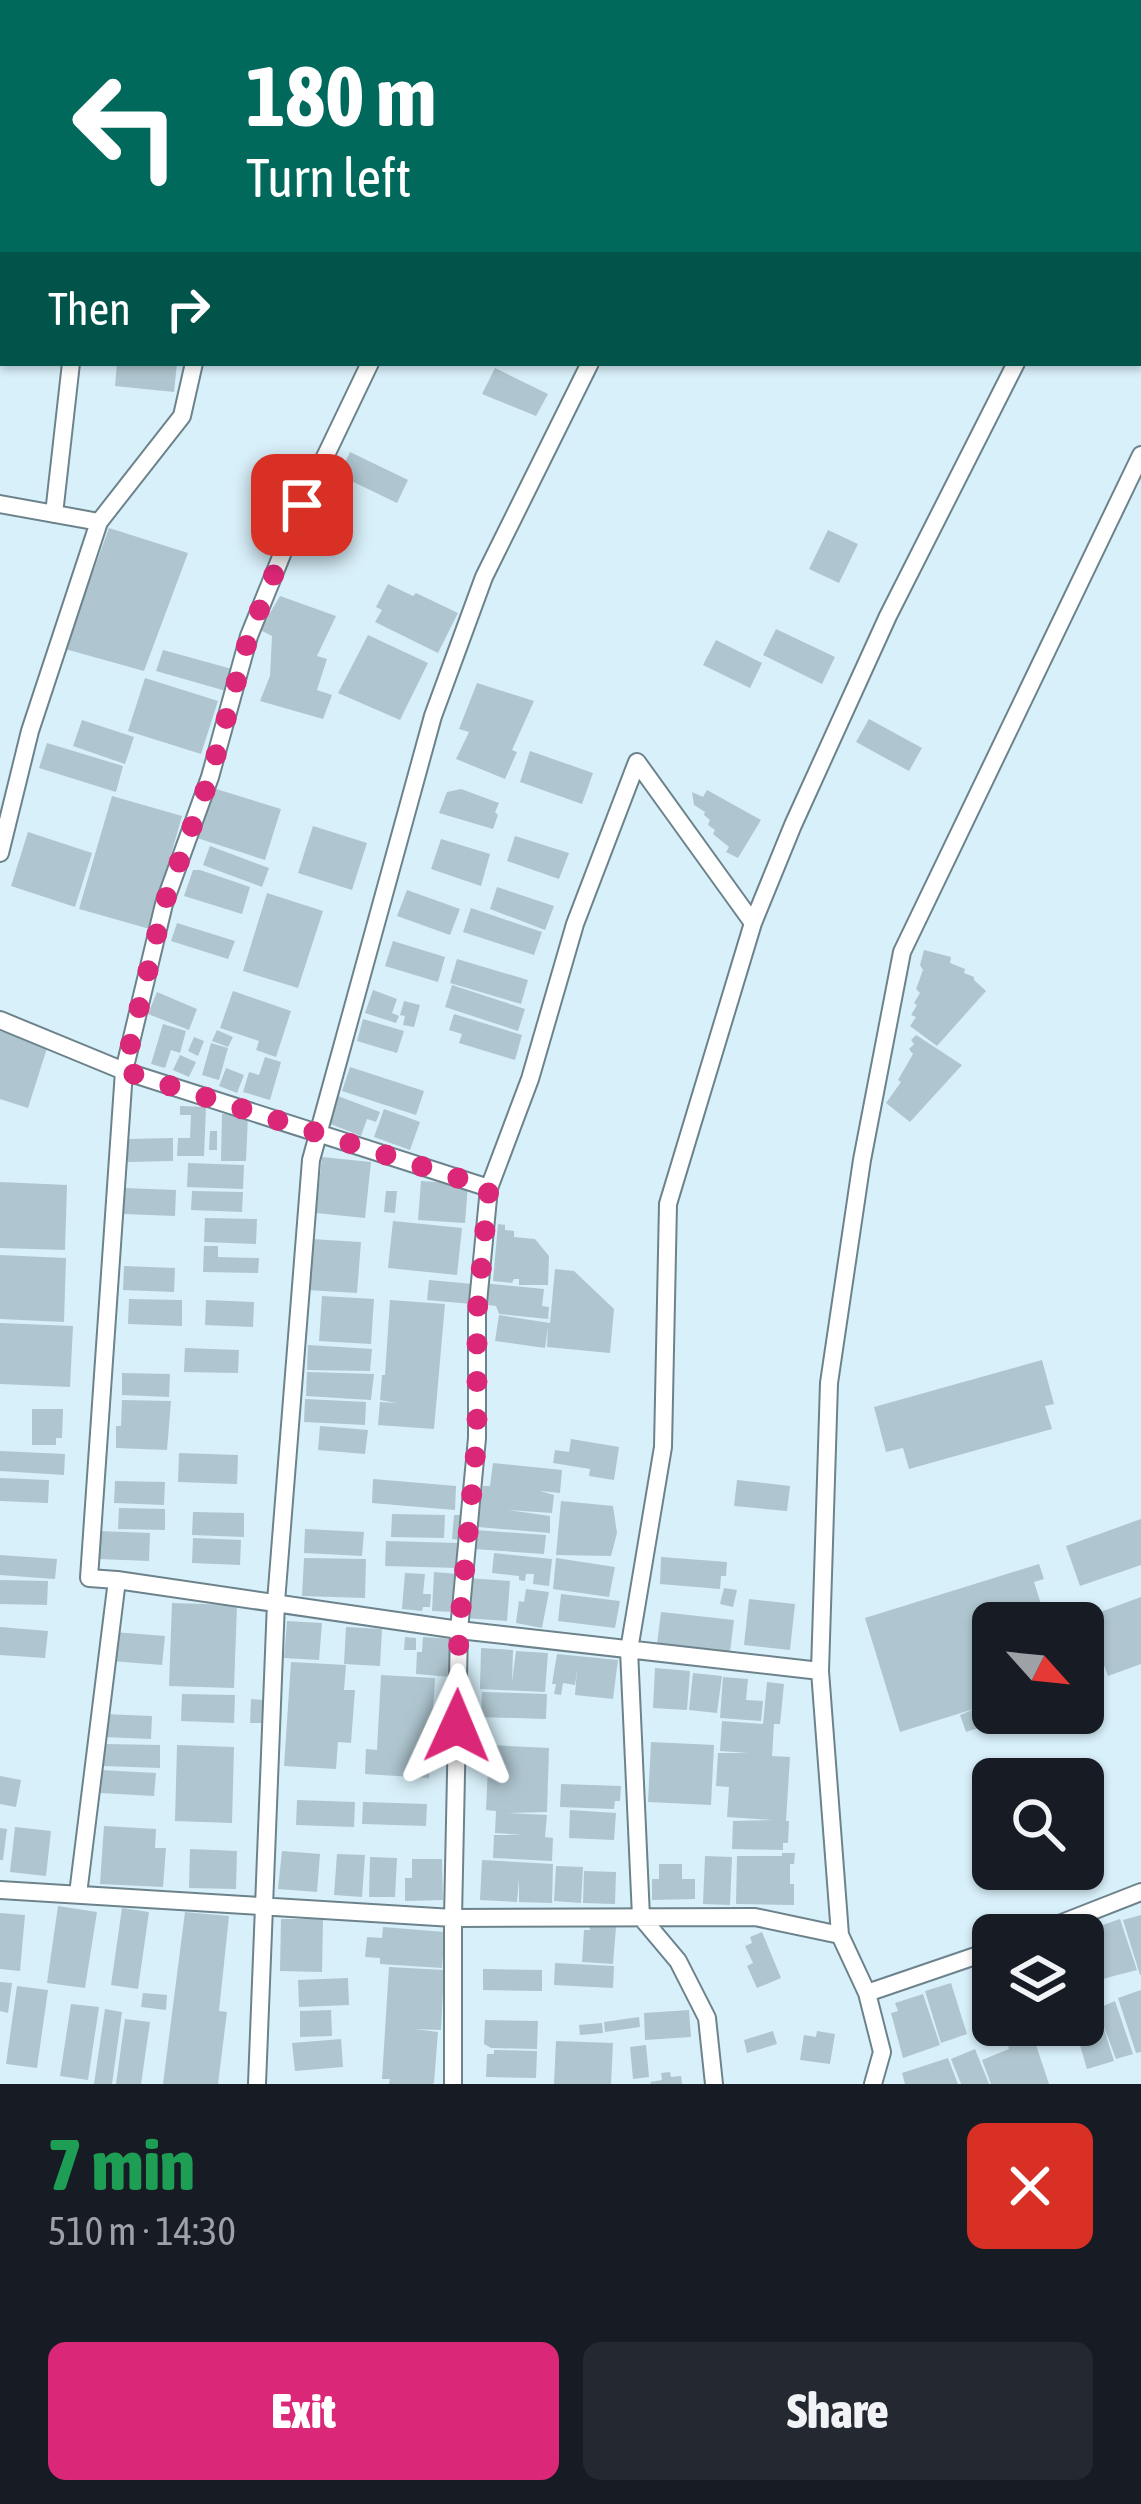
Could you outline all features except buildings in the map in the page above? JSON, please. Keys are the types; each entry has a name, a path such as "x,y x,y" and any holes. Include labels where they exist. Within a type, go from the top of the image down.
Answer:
{"street":[{"path":"55,514 71,366"},
{"path":"0,853 30,731 99,522 182,416 193,366"},
{"path":"369,366 302,505 249,636 210,777 164,904 124,1071 89,1578 459,1630 820,1671"},
{"path":"257,2084 276,1602 311,1160 433,716 484,577 589,366"},
{"path":"714,2084 707,2018 678,1961 641,1917 629,1650 663,1447 668,1204 753,923 793,825 888,616 1014,366"},
{"path":"873,2084 882,2052 867,1994 840,1935 820,1671 829,1383 862,1160 902,952 1141,455"},
{"path":"0,504 99,522"},
{"path":"453,2084 459,1630 477,1438 477,1313 489,1188 530,1079 575,924 637,762 753,923"},
{"path":"0,1020 124,1071 489,1188"},
{"path":"78,1894 117,1580"},
{"path":"0,1890 453,1918 755,1917 840,1935"},
{"path":"1085,1914 1141,1892"},
{"path":"867,1994 972,1957"}],"route":[{"path":"302,505 249,636 210,777 164,904 124,1071 489,1188 477,1313 477,1438 459,1630 457,1726"}]}
